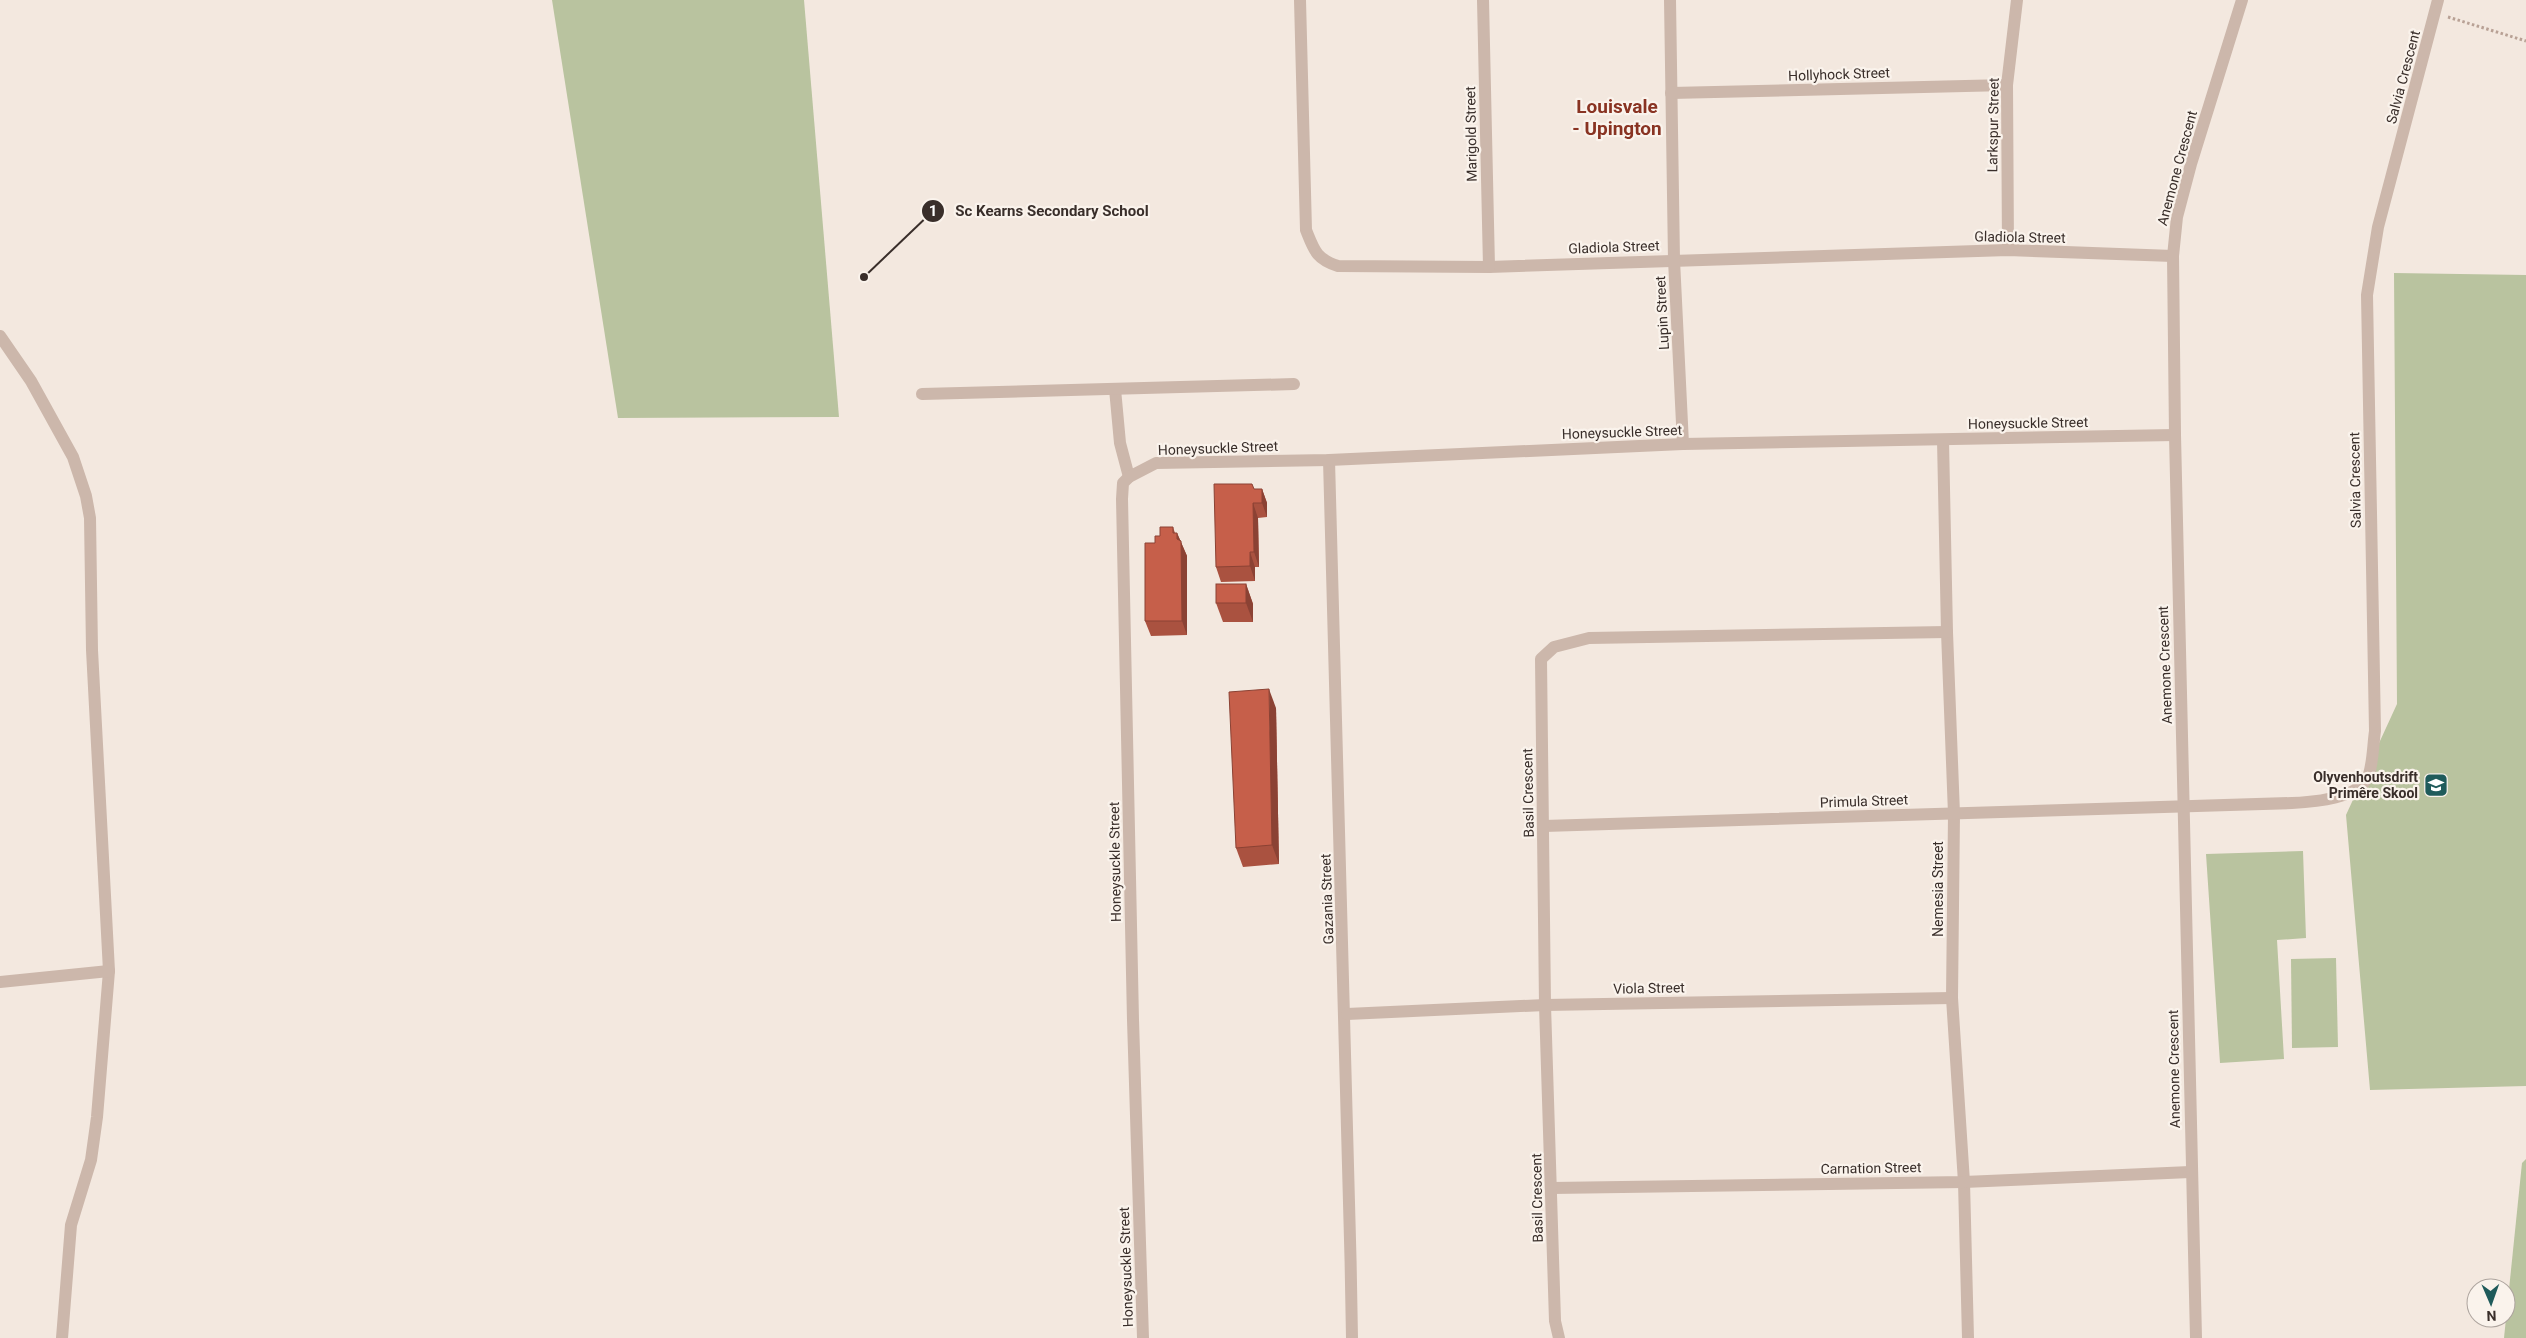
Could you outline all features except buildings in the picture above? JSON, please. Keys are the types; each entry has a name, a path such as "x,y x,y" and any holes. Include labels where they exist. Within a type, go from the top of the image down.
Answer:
{"street":[{"name":"Gladiola Street","path":"1300,0 1306,230 1314,249 1323,261 1338,266 1489,267 2008,250 2173,256"},
{"name":"Marigold Street","path":"1483,0 1489,267"},
{"name":"Lupin Street","path":"1670,0 1674,260 1683,444"},
{"name":"Larkspur Street","path":"2008,250 2007,85 2017,0"},
{"name":"Anemone Crescent","path":"2196,1338 2190,1172 2173,256 2177,216 2242,0"},
{"name":"Salvia Crescent","path":"2184,805 2323,801 2346,794 2363,784 2369,773 2375,731 2367,295 2378,227 2438,0"},
{"name":"Hollyhock Street","path":"1671,94 2007,85"},
{"path":"0,336 31,381 73,457 82,483 88,511 92,578 92,650 109,971 97,1117 91,1160 72,1225 62,1338"},
{"path":"922,394 1294,384"},
{"path":"1115,389 1120,443 1129,477"},
{"name":"Honeysuckle Street","path":"1143,1338 1122,499 1123,483 1129,477 1156,463 1329,460 1683,444 2175,435"},
{"name":"Nemesia Street","path":"1943,440 1947,632 1954,814 1952,998 1964,1182 1968,1338"},
{"name":"Gazania Street","path":"1329,460 1341,886 1347,1014 1352,1338"},
{"name":"Basil Crescent","path":"1559,1338 1555,1321 1545,1005 1541,659 1554,647 1570,641 1588,638 1947,632"},
{"name":"Primula Street","path":"1544,826 2184,805"},
{"path":"0,982 109,971"},
{"name":"Viola Street","path":"1347,1014 1545,1005 1952,998"},
{"name":"Carnation Street","path":"1552,1188 1964,1182 2190,1172"}],"path":[{"path":"2435,13 2526,41"}],"green space":[{"path":"552,0 804,0 839,417 618,418"},
{"path":"2394,273 2526,275 2526,1086 2370,1090 2346,815 2397,704"},
{"path":"2303,851 2306,938 2277,940 2284,1059 2220,1063 2206,854"},
{"path":"2336,958 2338,1047 2292,1048 2291,959"},
{"path":"2526,1159 2526,1338 2504,1338 2505,1328 2516,1328 2516,1278 2510,1278 2522,1163"}],"place":[{"name":"Sc Kearns Secondary School","path":"864,277"},
{"name":"Olyvenhoutsdrift Primêre Skool","path":"2436,785"}],"district":[{"name":"Louisvale - Upington","path":"1617,117"}]}
